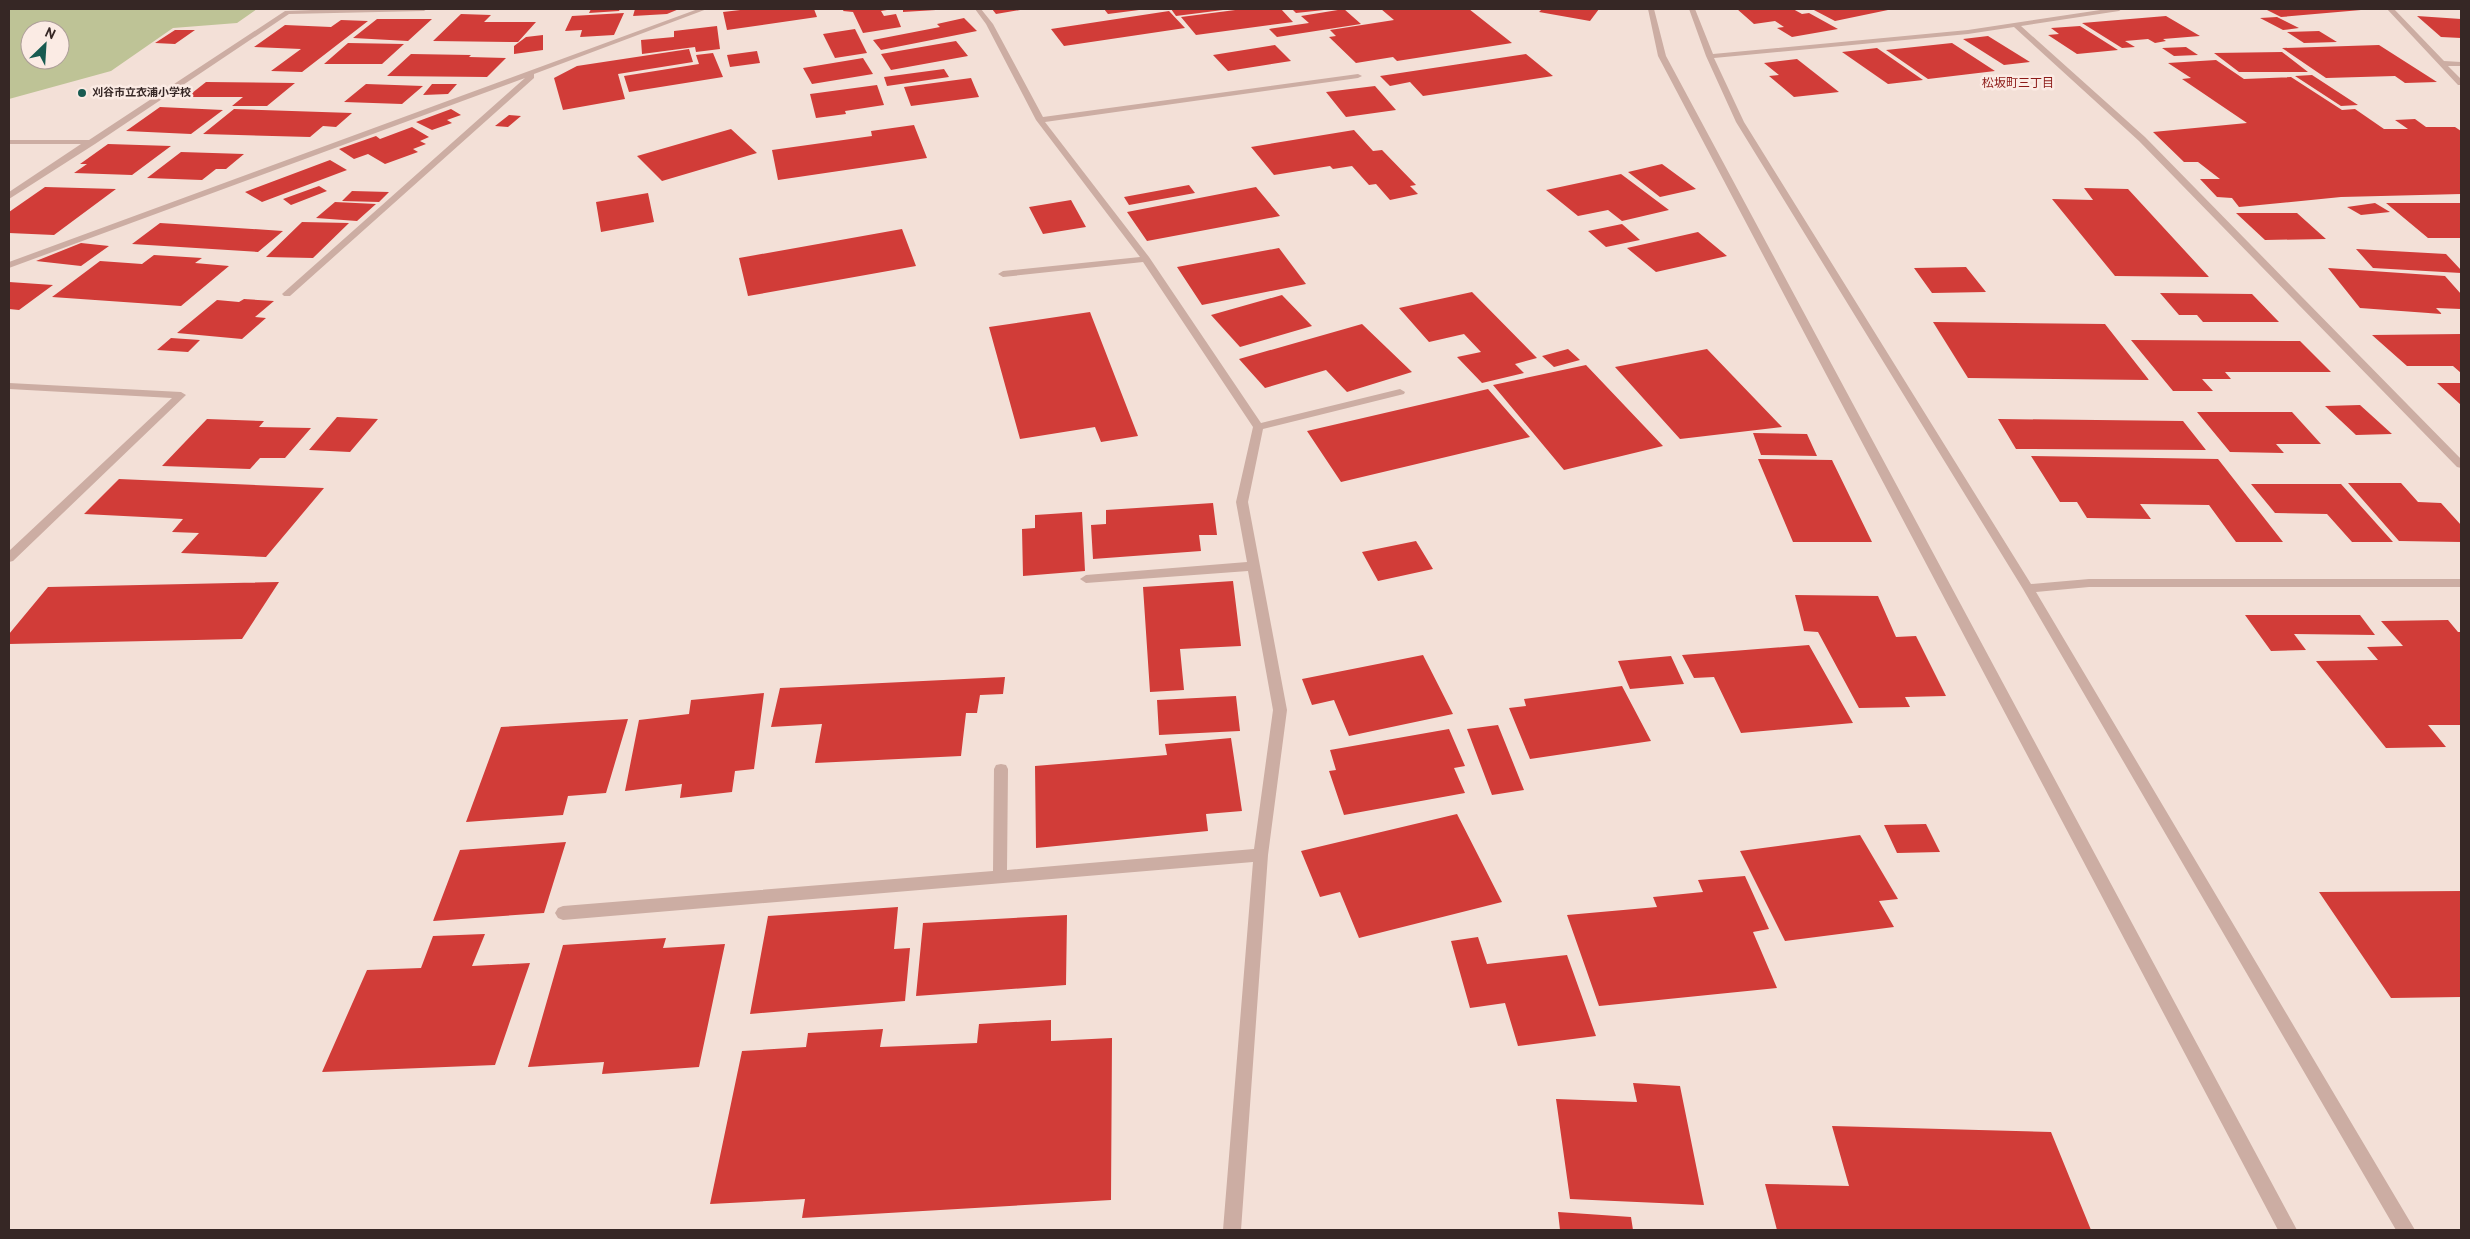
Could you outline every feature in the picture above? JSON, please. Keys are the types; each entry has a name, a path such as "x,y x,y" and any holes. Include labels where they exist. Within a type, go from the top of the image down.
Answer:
{"street":[{"path":"9,196 287,12 424,9"},
{"path":"9,266 704,9"},
{"path":"978,9 989,24 1040,120 1146,259 1258,427 1242,502 1280,710 1260,855 1232,1230"},
{"path":"1651,9 1662,56 2288,1230"},
{"path":"1692,9 1710,56 1740,122 2028,588 2406,1230"},
{"path":"1710,56 1968,32 2119,9"},
{"path":"2390,9 2461,83"},
{"path":"2016,25 2142,139 2461,465"},
{"path":"2442,63 2461,64"},
{"path":"287,294 537,70"},
{"path":"1040,120 1358,76"},
{"path":"9,142 92,142"},
{"path":"1003,274 1146,259"},
{"path":"9,386 181,396 9,558"},
{"path":"1258,427 1400,392"},
{"path":"1086,580 1254,566"},
{"path":"2028,588 2089,583 2461,583"},
{"path":"1000,877 1001,769"},
{"path":"563,912 1260,855"}],"green space":[{"path":"9,9 257,9 237,23 173,28 111,71 9,99"}],"building":[{"path":"591,9 620,9 619,11 589,13"},
{"path":"635,9 679,9 667,14 633,16"},
{"path":"749,9 814,9 817,17 727,30 723,12"},
{"path":"844,9 893,9 881,11 884,16 896,14 901,27 863,33 853,12 843,11"},
{"path":"903,9 936,9 936,10 903,12"},
{"path":"992,9 1020,9 1020,10 996,14"},
{"path":"1104,9 1139,9 1139,10 1108,14"},
{"path":"1171,9 1223,9 1223,10 1176,16"},
{"path":"1243,9 1281,9 1293,22 1196,35 1181,17"},
{"path":"1292,9 1324,9 1324,10 1296,13"},
{"path":"1344,9 1361,24 1277,37 1269,29 1309,23 1301,16"},
{"path":"1381,9 1469,9 1512,43 1397,61 1393,57 1356,63 1329,37 1336,36 1330,30 1394,20"},
{"path":"1542,9 1599,9 1590,21 1539,12"},
{"path":"1737,9 1793,9 1802,14 1809,13 1838,29 1792,37 1777,28 1784,27 1775,21 1754,24"},
{"path":"1812,9 1884,9 1888,10 1835,21"},
{"path":"2265,9 2361,9 2361,10 2281,17"},
{"path":"1169,11 1185,28 1064,46 1051,29"},
{"path":"624,13 614,35 580,37 582,30 565,31 572,16"},
{"path":"461,14 491,15 484,22 536,22 518,42 433,41"},
{"path":"2166,16 2200,36 2163,39 2166,41 2155,43 2148,39 2125,41 2135,47 2122,48 2082,23"},
{"path":"2417,16 2461,19 2461,38 2441,37"},
{"path":"2277,17 2299,28 2283,30 2260,18"},
{"path":"964,18 977,31 881,50 873,40 940,27 937,24"},
{"path":"377,19 432,19 408,41 353,38"},
{"path":"341,20 368,21 302,72 271,71 301,49 254,47 285,25 331,27"},
{"path":"717,26 720,49 696,52 695,47 642,54 641,40 674,37 674,31"},
{"path":"2080,26 2118,50 2077,54 2048,35 2059,34 2051,28"},
{"path":"855,29 867,53 835,58 823,34"},
{"path":"175,30 195,30 175,44 155,43"},
{"path":"2319,31 2337,42 2304,43 2287,32"},
{"path":"543,35 543,50 514,54 514,46 526,37"},
{"path":"1988,36 2030,62 2004,65 1963,39"},
{"path":"956,41 968,56 891,70 881,54"},
{"path":"348,43 404,44 382,64 324,64"},
{"path":"1952,43 1995,71 1928,79 1886,50"},
{"path":"1275,45 1291,61 1228,71 1213,55"},
{"path":"2379,45 2437,82 2405,83 2395,76 2326,78 2282,48"},
{"path":"2186,47 2198,55 2174,56 2162,48"},
{"path":"1877,48 1923,80 1888,84 1842,52"},
{"path":"689,49 693,62 618,74 625,99 563,110 554,78 577,66"},
{"path":"757,51 760,63 730,67 727,55"},
{"path":"2282,52 2308,72 2239,72 2214,53"},
{"path":"713,53 723,77 629,92 624,76 699,64 696,55"},
{"path":"411,54 471,55 469,57 506,58 487,77 387,76"},
{"path":"1526,54 1553,76 1423,96 1410,82 1390,86 1380,76"},
{"path":"863,58 873,74 812,84 803,68"},
{"path":"1797,59 1839,92 1794,97 1769,76 1779,75 1764,63"},
{"path":"2216,60 2244,79 2291,77 2342,110 2355,109 2384,129 2408,129 2395,120 2415,119 2426,127 2455,127 2461,131 2461,194 2341,197 2239,207 2232,198 2217,197 2200,179 2220,179 2198,162 2184,162 2153,132 2247,123 2182,79 2191,78 2168,63"},
{"path":"944,69 949,77 887,86 884,77"},
{"path":"2312,75 2358,105 2341,106 2295,76"},
{"path":"971,78 979,97 911,106 904,87"},
{"path":"206,82 295,83 267,106 232,106 243,97 187,97"},
{"path":"366,84 423,86 402,104 344,102"},
{"path":"432,84 457,84 448,94 423,95"},
{"path":"877,85 884,105 845,111 846,114 816,118 810,94"},
{"path":"1375,86 1396,110 1346,117 1326,92"},
{"path":"160,107 223,110 191,134 126,131"},
{"path":"234,109 352,113 336,127 323,126 310,137 203,134"},
{"path":"451,109 461,115 447,120 452,123 432,130 416,122"},
{"path":"509,115 521,116 508,127 495,126"},
{"path":"914,125 927,158 778,180 772,150 872,136 871,131"},
{"path":"412,127 429,137 420,141 426,144 413,149 418,152 385,164 368,154 354,159 339,149 376,136 380,139"},
{"path":"731,129 757,153 662,181 637,156"},
{"path":"1354,130 1373,151 1382,150 1416,185 1410,186 1418,194 1390,200 1376,184 1369,185 1352,166 1333,169 1330,166 1274,175 1251,147"},
{"path":"108,144 171,146 132,175 74,173 87,164 80,164"},
{"path":"181,152 244,154 226,169 216,169 202,180 147,178"},
{"path":"330,160 347,170 262,202 245,192"},
{"path":"1662,164 1696,189 1660,197 1628,172"},
{"path":"1621,174 1669,210 1622,221 1608,210 1578,216 1546,190"},
{"path":"1189,185 1195,193 1129,205 1124,197"},
{"path":"319,186 327,191 291,205 283,199"},
{"path":"45,187 116,189 54,235 9,233 9,212"},
{"path":"1256,187 1280,216 1147,241 1127,212"},
{"path":"2084,188 2128,189 2209,277 2115,276 2052,199 2093,200"},
{"path":"352,191 389,192 379,202 342,201"},
{"path":"648,193 654,222 601,232 596,202"},
{"path":"1071,200 1086,227 1043,234 1029,207"},
{"path":"335,202 376,204 357,221 316,218"},
{"path":"2375,203 2390,212 2361,215 2347,207"},
{"path":"2386,203 2461,203 2461,238 2428,238"},
{"path":"2236,213 2297,213 2326,239 2265,240"},
{"path":"302,222 349,223 313,258 266,257"},
{"path":"160,223 283,231 258,252 132,244"},
{"path":"1622,224 1640,240 1606,247 1588,231"},
{"path":"902,229 916,266 748,296 739,258"},
{"path":"1698,232 1727,256 1656,272 1627,248"},
{"path":"81,243 109,246 81,266 36,261"},
{"path":"1279,248 1306,284 1202,305 1177,267"},
{"path":"2356,249 2446,254 2461,270 2461,273 2373,268"},
{"path":"154,255 202,258 195,263 229,266 181,306 52,297 100,261 142,264"},
{"path":"1966,267 1986,292 1932,293 1914,268"},
{"path":"2328,268 2445,276 2461,294 2461,309 2436,308 2442,314 2360,308"},
{"path":"9,282 53,285 19,310 9,309"},
{"path":"1472,292 1537,358 1515,364 1524,373 1482,383 1457,357 1481,352 1464,334 1429,342 1399,308"},
{"path":"2160,293 2252,294 2279,322 2203,322 2197,315 2179,315"},
{"path":"1282,295 1312,326 1240,347 1211,315"},
{"path":"244,299 274,301 255,317 266,318 242,339 177,333 217,300 239,302"},
{"path":"1090,312 1138,436 1101,442 1095,427 1020,439 989,327"},
{"path":"1933,322 2105,324 2149,380 1968,378"},
{"path":"1362,324 1412,372 1347,392 1326,370 1265,388 1239,359"},
{"path":"2461,334 2461,373 2453,366 2407,366 2372,335"},
{"path":"171,338 200,340 188,352 157,350"},
{"path":"2131,340 2300,341 2331,372 2225,372 2231,379 2202,379 2213,391 2173,391"},
{"path":"1568,349 1580,360 1554,367 1542,356"},
{"path":"1707,349 1782,427 1680,439 1615,367"},
{"path":"1586,365 1663,446 1564,470 1493,385"},
{"path":"2437,383 2461,383 2461,405"},
{"path":"1488,389 1530,437 1341,482 1307,431"},
{"path":"2360,405 2392,434 2356,435 2325,406"},
{"path":"2197,412 2292,412 2321,444 2276,444 2284,453 2230,452"},
{"path":"337,417 378,419 350,452 309,450"},
{"path":"207,419 264,421 259,427 311,428 285,458 260,458 250,469 162,466"},
{"path":"1998,419 2183,421 2206,450 2016,449"},
{"path":"1753,433 1807,434 1817,456 1761,455"},
{"path":"2031,456 2218,459 2283,542 2236,542 2209,505 2140,504 2151,519 2087,518 2077,502 2060,502"},
{"path":"1758,459 1832,460 1872,542 1793,542"},
{"path":"119,479 324,488 266,557 181,553 199,533 172,532 183,519 84,514"},
{"path":"2348,483 2401,483 2418,502 2441,503 2461,525 2461,542 2399,541"},
{"path":"2251,484 2341,484 2393,542 2352,542 2327,514 2275,513"},
{"path":"1213,503 1217,535 1199,535 1201,551 1093,559 1091,525 1106,524 1106,510"},
{"path":"1082,512 1085,571 1023,576 1022,529 1035,528 1035,515"},
{"path":"1416,541 1433,569 1378,581 1362,552"},
{"path":"1233,581 1241,646 1180,649 1184,690 1150,692 1143,587"},
{"path":"279,582 242,639 9,644 9,634 48,587"},
{"path":"1795,595 1878,596 1896,637 1916,636 1946,696 1905,697 1910,707 1859,708 1818,632 1804,631"},
{"path":"2245,615 2360,615 2375,635 2294,634 2306,650 2271,651"},
{"path":"2448,620 2458,632 2461,632 2461,725 2428,725 2446,747 2386,748 2316,661 2378,660 2367,647 2403,646 2381,621"},
{"path":"1809,645 1853,723 1741,733 1714,677 1694,678 1682,655"},
{"path":"1423,655 1453,714 1349,736 1334,700 1312,705 1302,679"},
{"path":"1671,656 1684,684 1630,689 1618,661"},
{"path":"1005,677 1003,694 980,695 977,713 966,713 961,756 815,763 822,724 771,727 780,688"},
{"path":"1622,686 1651,741 1530,759 1509,708 1526,706 1524,699"},
{"path":"764,693 754,769 735,771 732,792 680,798 682,784 625,791 639,720 689,714 691,700"},
{"path":"1236,696 1240,731 1159,735 1157,700"},
{"path":"628,719 606,793 568,796 563,815 466,822 501,727"},
{"path":"1498,725 1524,790 1492,795 1467,729"},
{"path":"1449,729 1465,766 1454,768 1465,793 1344,815 1329,771 1336,770 1330,750"},
{"path":"1231,738 1242,811 1206,814 1208,831 1036,848 1035,766 1167,755 1165,744"},
{"path":"1457,814 1502,902 1359,938 1340,892 1320,897 1301,851"},
{"path":"1926,824 1940,852 1897,853 1884,825"},
{"path":"1860,835 1898,899 1879,901 1894,927 1785,941 1740,851"},
{"path":"566,842 544,913 433,921 460,850"},
{"path":"1745,876 1769,929 1753,932 1777,988 1599,1006 1567,915 1657,907 1653,897 1703,892 1698,880"},
{"path":"2461,891 2461,997 2391,998 2319,892"},
{"path":"898,907 894,949 910,948 905,1001 750,1014 768,916"},
{"path":"1067,915 1066,985 916,996 923,923"},
{"path":"485,934 472,966 530,963 495,1065 322,1072 367,970 421,968 433,936"},
{"path":"1478,937 1487,964 1567,955 1596,1036 1518,1046 1505,1003 1470,1008 1451,941"},
{"path":"666,938 663,948 725,944 699,1067 602,1074 604,1062 528,1067 563,945"},
{"path":"1051,1020 1051,1041 1112,1038 1111,1200 802,1218 805,1199 710,1204 742,1051 806,1047 808,1033 883,1029 880,1047 977,1043 979,1024"},
{"path":"1633,1083 1680,1086 1704,1205 1570,1199 1556,1099 1637,1102"},
{"path":"1832,1126 2051,1132 2091,1230 1777,1230 1765,1184 1849,1186"},
{"path":"1558,1212 1631,1217 1633,1230 1560,1230"}],"place":[{"name":"刈谷市立衣浦小学校","path":"82,93"}],"district":[{"name":"松坂町三丁目","path":"2018,84"}]}
